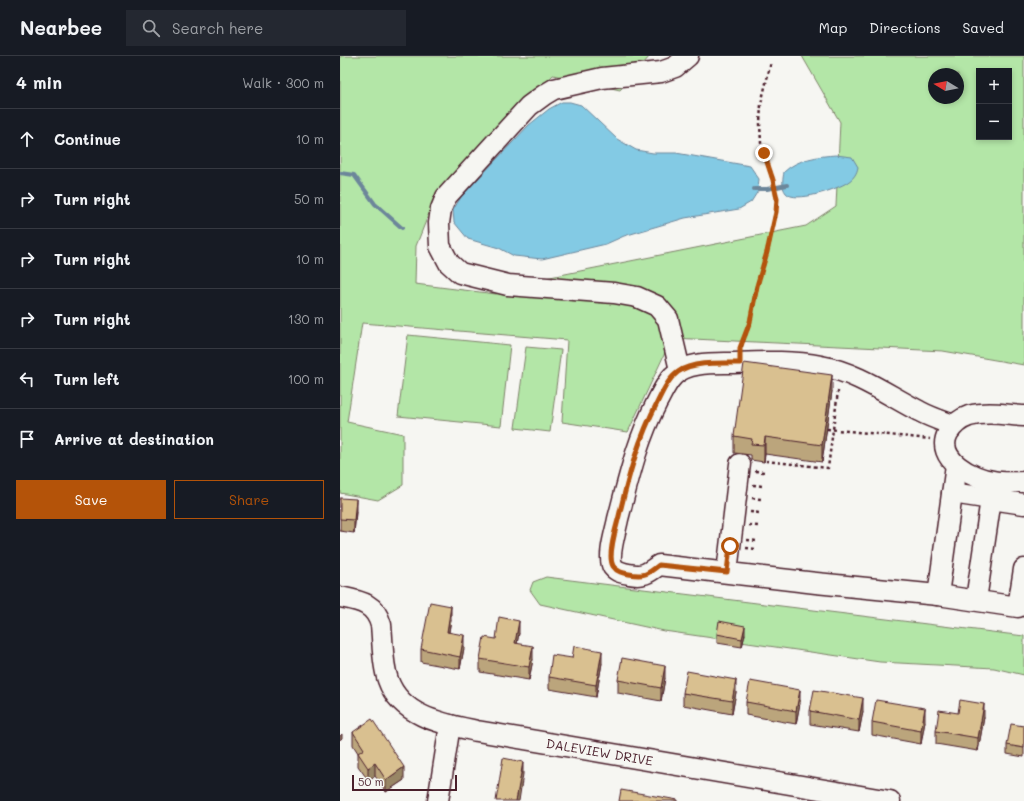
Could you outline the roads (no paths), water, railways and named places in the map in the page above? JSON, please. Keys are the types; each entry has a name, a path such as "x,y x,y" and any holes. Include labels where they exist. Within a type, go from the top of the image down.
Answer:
{"street":[{"path":"680,370 668,319 657,306 637,297 614,293 508,285 460,273 449,263 440,246 439,223 441,209 446,197 529,106 544,95 554,89 602,78 661,72 675,67 688,56"},
{"path":"953,425 921,412 850,374 822,366 793,362 710,363 691,366 680,370 666,384 646,423 632,462 612,546 611,560 613,567 620,572 634,575 646,574 659,565 938,595 1018,607 1024,569"},
{"path":"1024,416 986,413 968,416 953,425 946,438 945,449 950,460 973,476 992,481 1024,482"},
{"path":"727,572 740,464"},
{"path":"938,595 956,464"},
{"path":"952,493 1024,504"},
{"path":"982,601 991,499"},
{"name":"DALEVIEW DRIVE","path":"340,597 364,602 374,610 379,618 385,667 392,689 413,711 433,721 890,801"},
{"path":"438,801 450,725"}],"water":[{"path":"562,102 570,102 581,105 617,139 636,150 653,153 676,153 750,166 759,179 758,191 751,202 739,209 685,218 624,236 606,244 542,259 514,256 499,248 468,239 454,222 453,210 461,197 529,125 549,109"},
{"path":"836,155 852,157 858,167 855,175 843,185 817,194 798,197 791,196 784,191 784,172 789,168 808,159"}],"waterway":[{"path":"340,173 354,175 375,204 402,228"},
{"path":"754,189 767,189 787,185"}]}
